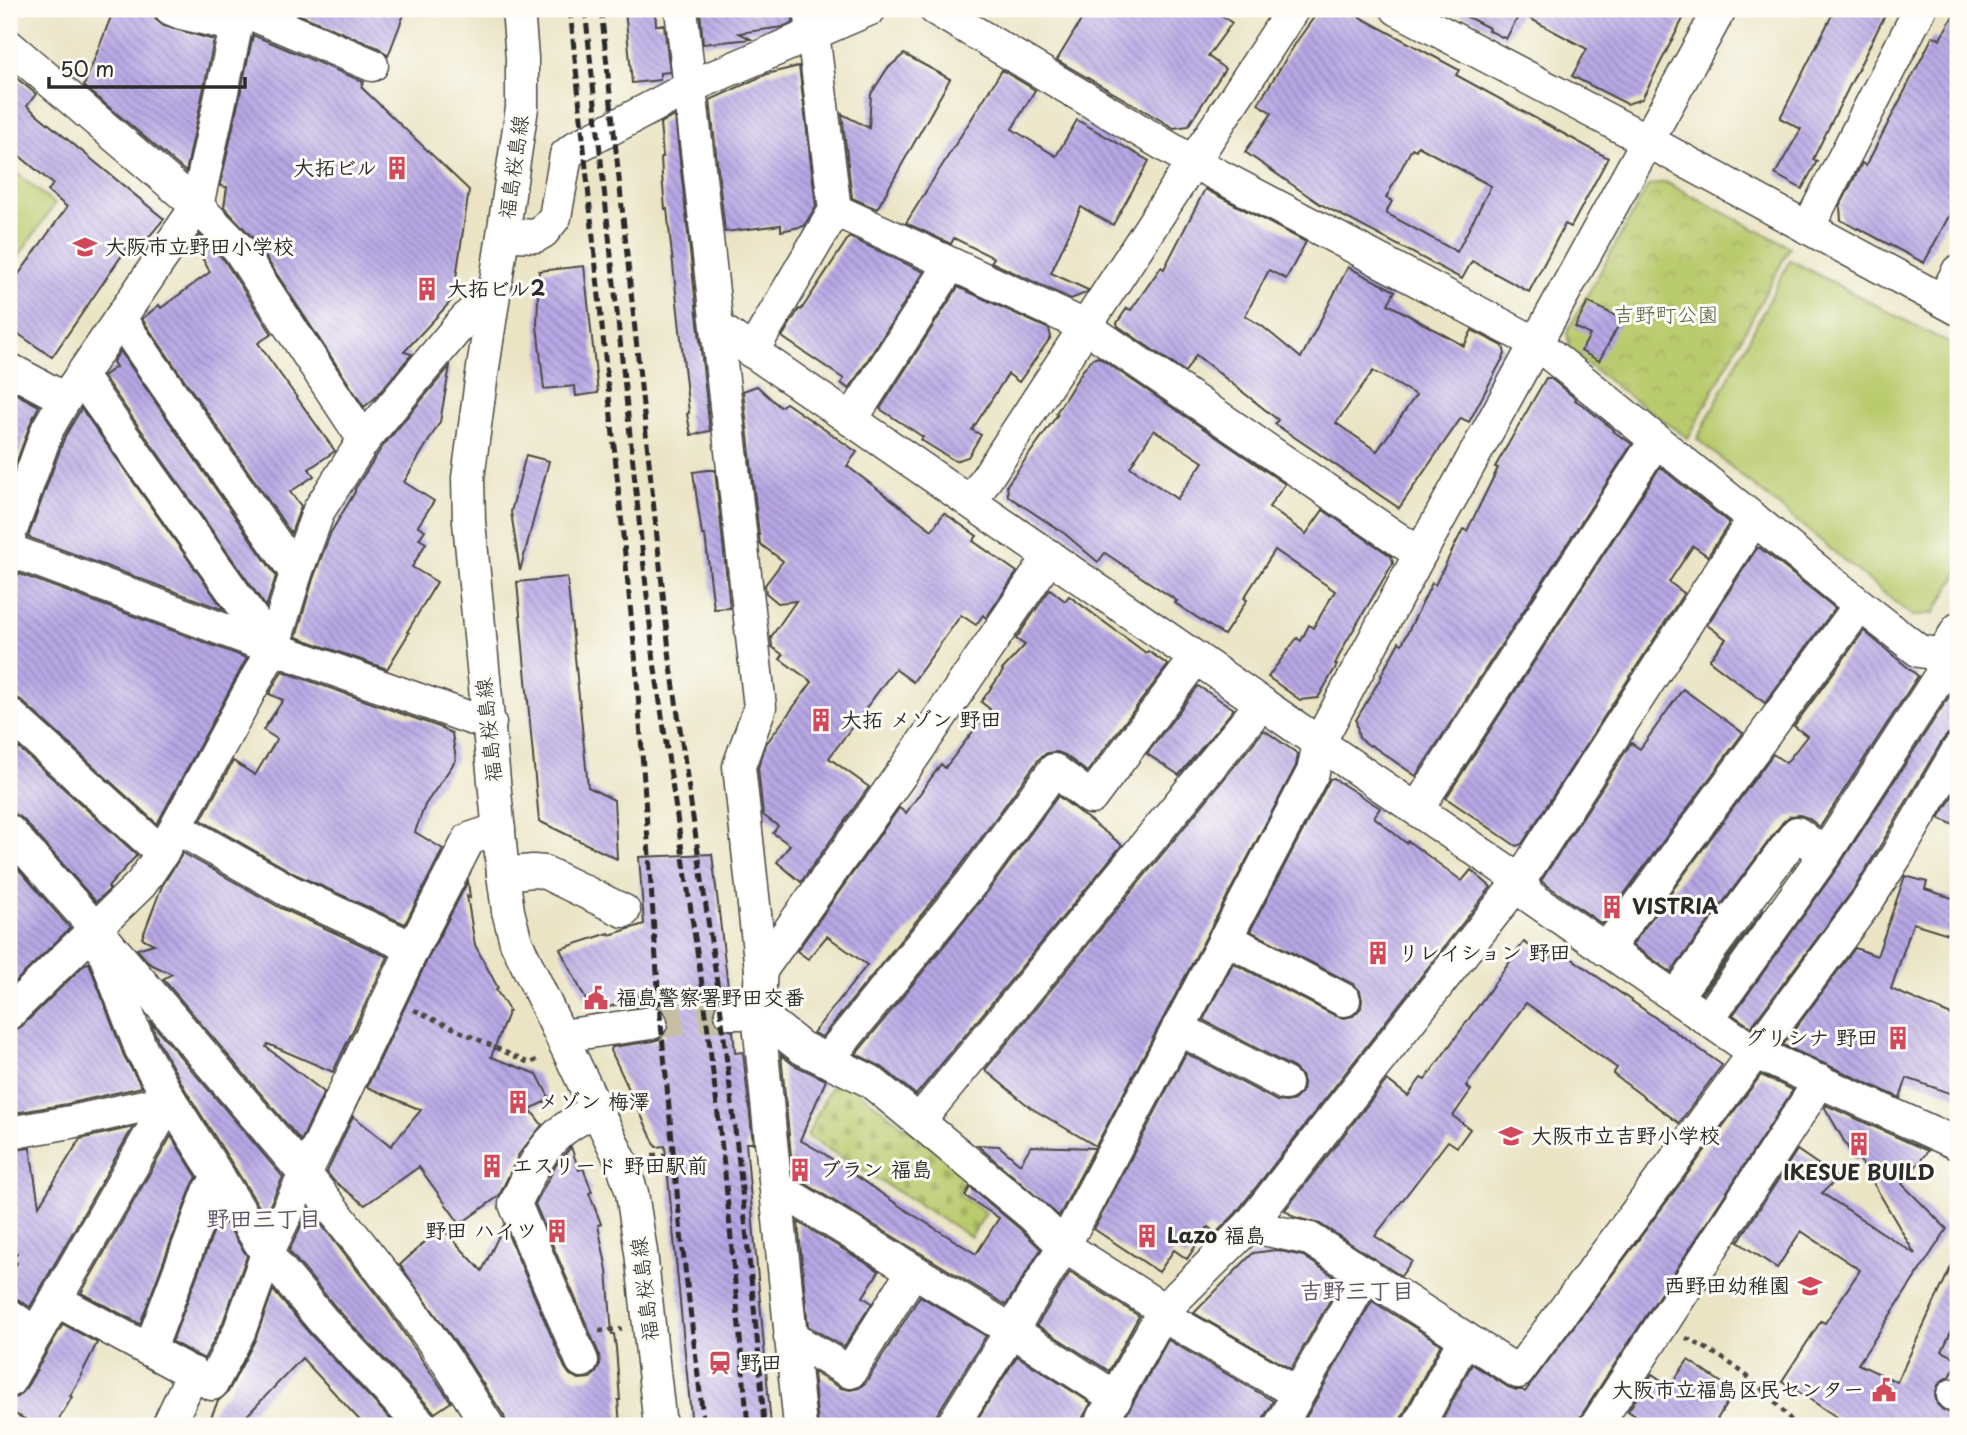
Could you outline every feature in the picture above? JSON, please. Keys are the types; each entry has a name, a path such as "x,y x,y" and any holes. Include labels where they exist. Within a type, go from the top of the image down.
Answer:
{"street":[{"path":"171,9 181,13 238,17 372,65"},
{"name":"福島桜島線","path":"518,9 523,70 522,108 468,478 469,522 503,874 516,942 622,1165 632,1193 642,1252 660,1426"},
{"path":"681,9 760,707 738,766 761,970"},
{"path":"503,238 516,234 536,236 550,225 555,217 566,155 576,147 812,21 870,9"},
{"path":"935,9 1193,162 1536,343 1919,651 1937,654 1947,647 1958,629"},
{"path":"971,502 1293,9"},
{"path":"1397,9 1950,304 1958,271"},
{"path":"952,1426 1063,1246 1313,772 1319,743 1720,9"},
{"path":"1808,228 1920,9"},
{"path":"9,536 48,428 197,206 238,17"},
{"path":"752,352 835,210 812,21"},
{"path":"9,46 197,206 238,248 363,440"},
{"path":"835,210 1085,327 1420,554"},
{"path":"851,420 951,264"},
{"path":"9,1013 141,884 169,841 273,648 319,510 363,440 460,324 494,289"},
{"path":"120,319 296,573"},
{"path":"717,327 1520,880 1529,896 1756,1053 1958,1144"},
{"path":"9,369 73,388 273,648"},
{"path":"1417,810 1656,440"},
{"path":"1099,1426 1164,1311 1249,1226 1520,880 1754,519"},
{"path":"9,550 273,648 490,723"},
{"path":"800,1426 776,1187 744,1013 761,970 909,763 1051,556"},
{"path":"1606,950 1860,605"},
{"path":"1708,1019 1825,854 1942,673 1937,654"},
{"path":"827,1060 972,882 1054,770 1091,798 1196,658"},
{"path":"919,1121 1262,704"},
{"path":"9,714 169,841 289,891 413,948"},
{"path":"1249,1226 1310,1239 1518,1372 1868,900 1955,763"},
{"path":"168,1426 239,1332 267,1254 413,948 469,839 499,829"},
{"path":"9,831 305,1174 401,1296 488,1426"},
{"path":"1675,996 1797,833 1825,854"},
{"path":"503,874 533,870 544,872 624,911"},
{"path":"95,928 141,1049 267,1254 323,1321 422,1426"},
{"path":"1225,938 1344,1000"},
{"path":"744,1013 803,1048 870,1081 1032,1215 1063,1246 1164,1311 1172,1321 1297,1393"},
{"path":"562,1036 651,1023"},
{"path":"1178,1028 1285,1084"},
{"path":"1596,1426 1820,1081"},
{"path":"9,1133 170,1100"},
{"path":"9,1381 170,1100"},
{"path":"582,1361 515,1203 540,1154 551,1141 564,1129 596,1110"},
{"path":"150,1349 209,1192 219,1177"},
{"path":"776,1187 1011,1330 1116,1398"},
{"path":"790,1337 850,1372 913,1271"},
{"path":"1279,1426 1366,1274"},
{"path":"57,1300 202,1378"},
{"path":"9,1315 36,1334"},
{"path":"1418,1426 1465,1338"}],"path":[{"path":"389,998 529,1063 540,1059"},
{"path":"652,1155 665,1155"},
{"path":"1661,1328 1731,1362 1772,1398 1796,1426"}],"green space":[{"path":"9,167 55,204 9,270"},
{"name":"吉野町公園","path":"1665,182 1790,247 1688,438 1570,351 1567,332 1648,186"},
{"path":"1790,260 1958,348 1958,574 1934,613 1912,616 1697,439"},
{"path":"836,1075 970,1175 958,1194 986,1213 971,1237 807,1136"}],"building":[{"path":"114,9 153,9 156,20 164,26 214,40 186,172 84,86"},
{"path":"286,9 406,9 388,56 379,48"},
{"path":"625,9 655,9 656,25 664,25 670,72 660,73 660,80 632,83"},
{"path":"792,9 793,22 783,27 739,33 751,39 703,44 700,11"},
{"path":"1088,9 1212,9 1232,23 1208,56 1225,69 1188,126 1174,128 1057,60"},
{"path":"1320,9 1345,9 1459,70 1456,75 1608,158 1571,227 1565,224 1529,292 1472,261 1462,279 1320,204 1245,152 1272,113 1258,104","holes":["1418,146 1491,186 1457,252 1386,213 1392,201 1386,198 1412,148 1416,150"]},
{"path":"1452,9 1688,9 1642,99 1627,104 1572,76 1587,49 1520,13 1506,39"},
{"path":"1835,9 1888,9 1813,159 1817,161 1802,189 1775,174 1801,129 1780,118"},
{"path":"1957,9 1958,199 1924,263 1841,220 1840,206 1862,163 1866,166 1933,36 1940,39"},
{"path":"253,35 364,82 361,87 469,190 456,278 458,280 453,299 404,352 412,354 375,398 364,407 253,238 224,207 227,187 220,186"},
{"path":"904,54 950,79 877,209 852,198 842,114 869,128 871,94 887,69"},
{"path":"799,66 816,206 804,226 781,231 781,225 725,232 710,100 767,74"},
{"path":"1002,70 1035,90 1012,129 1056,156 1077,120 1149,161 1113,225 1081,207 1051,273 1088,290 1071,299 991,262 994,258 954,238 951,244 906,223"},
{"path":"9,72 36,94 27,106 164,219 137,251 129,245 52,357 17,333 9,324 9,273 16,278 67,207 48,191 53,184 9,147"},
{"path":"675,116 710,431 691,435 661,157 660,123"},
{"path":"1205,189 1306,242 1286,279 1269,270 1245,316 1262,326 1301,358 1348,267 1395,291 1388,304 1464,346 1472,330 1503,346 1505,354 1469,422 1461,418 1399,508 1275,424 1278,420 1196,355 1185,372 1118,326 1117,323 1127,308 1131,310 1161,267 1164,269","holes":["1373,371 1416,395 1377,451 1336,423"]},
{"path":"200,235 224,260 272,334 258,343 335,451 309,469 314,476 290,492 301,506 291,533 142,319 210,272 194,243"},
{"path":"849,237 924,272 849,389 841,383 844,379 782,337"},
{"path":"584,266 598,393 576,396 575,386 544,389 537,325 539,271"},
{"path":"958,287 1049,329 1051,337 1019,382 1008,374 972,430 981,435 968,457 955,461 921,440 923,437 880,409"},
{"path":"1588,302 1622,319 1599,361 1581,351 1590,335 1575,327"},
{"path":"120,351 276,576 266,607 103,376 116,367 113,362"},
{"path":"1098,357 1285,484 1269,507 1306,534 1323,510 1391,556 1393,563 1345,644 1335,664 1337,665 1318,698 1300,700 1268,677 1297,638 1301,641 1309,625 1313,628 1335,591 1275,550 1224,635 1105,553 1098,562 1065,534 1008,496 1007,485 1058,414 1056,413 1092,359","holes":["1154,430 1203,462 1177,499 1130,467"]},
{"path":"450,366 440,422 404,482 434,501 418,526 425,530 419,539 426,543 412,567 437,582 407,632 409,633 387,669 296,637 313,579 331,532 355,489 382,447"},
{"path":"1546,378 1550,378 1632,444 1416,776 1359,738 1356,720 1399,642 1402,644 1463,529 1467,531 1498,468 1495,467"},
{"path":"757,386 780,407 786,403 857,452 847,466 932,530 944,513 977,536 973,541 1017,572 986,618 983,615 976,625 961,615 913,682 895,669 829,758 869,787 801,882 777,862 790,845 773,833 778,826 763,815 758,768 766,744 812,682 780,659 783,655 772,647 771,637 796,601 778,603 766,593 765,585 783,561 760,544 743,391"},
{"path":"9,390 39,406 9,483"},
{"path":"81,408 224,610 28,537 65,436"},
{"path":"526,455 549,461 520,571 511,512"},
{"path":"1660,467 1728,522 1728,525 1708,556 1693,546 1669,582 1684,593 1522,844 1516,846 1446,798"},
{"path":"715,470 730,608 714,609 705,535 702,535 693,472"},
{"path":"1757,548 1835,608 1765,703 1709,660 1726,639 1707,625"},
{"path":"9,570 247,658 157,824 21,700 9,696"},
{"path":"567,577 588,787 614,800 617,859 539,821 517,582"},
{"path":"1050,589 1065,601 1069,596 1146,653 1148,651 1168,665 1087,772 1057,752 1047,753 1039,759 957,871 822,1037 813,1033 867,965 827,936 808,959 797,951 899,808 906,813 941,764 945,768 990,709 981,702 1002,670 1025,645 1016,639"},
{"path":"1864,631 1918,676 1820,827 1800,815 1790,816 1783,822 1671,972 1632,945 1773,754 1786,763 1807,736 1794,726"},
{"path":"282,671 452,733 456,760 425,805 415,832 443,849 405,924 297,875 201,820 233,761 255,775 277,739 263,730 283,700 269,694"},
{"path":"1198,686 1234,709 1179,775 1147,754"},
{"path":"1683,689 1743,733 1602,924 1541,881 1631,743 1640,749"},
{"path":"1952,692 1958,695 1958,729 1942,741 1853,890 1751,1027 1733,1015 1840,864"},
{"path":"1264,730 1298,754 1296,766 1096,1146 1031,1108 985,1070"},
{"path":"19,748 137,855 96,902 23,819 9,813 9,758"},
{"path":"1333,778 1380,808 1374,817 1406,843 1408,841 1462,881 1471,870 1491,887 1235,1214 1216,1233 1208,1227 1187,1259 1174,1250 1159,1272 1094,1229 1186,1053 1277,1101 1294,1100 1302,1092 1301,1075 1294,1068 1203,1020 1233,963 1336,1016 1353,1016 1361,1008 1360,991 1353,984 1250,931 1330,779"},
{"path":"1958,787 1958,827 1939,818"},
{"path":"1058,796 1122,845 916,1095 882,1067 856,1054 986,894"},
{"path":"183,853 281,908 388,957 333,1072 268,1044 266,1047 324,1092 301,1141 163,979 172,974 150,964 137,949 154,944 142,938 162,886"},
{"path":"712,854 729,995 716,1003 713,1014 715,1022 721,1028 733,1031 735,1053 743,1052 753,1143 746,1143 771,1426 692,1426 665,1146 656,1147 611,1051 612,1047 662,1038 668,1030 669,1020 665,1011 657,1006 635,1007 642,995 596,1012 592,1001 587,1002 560,949 644,924 639,857"},
{"path":"9,858 70,928 9,988"},
{"path":"1905,876 1927,882 1925,889 1958,900 1958,937 1913,923 1891,989 1958,1018 1958,1096 1907,1078 1900,1098 1783,1045 1855,948 1877,956"},
{"path":"468,881 470,898 467,896 475,945 498,988 496,990 509,1010 491,1057 537,1074 550,1099 530,1109 542,1125 519,1154 499,1196 460,1224 419,1167 365,1205 334,1181 327,1172 353,1116 391,1146 421,1110 367,1087"},
{"path":"1764,909 1703,994 1701,993"},
{"path":"1524,942 1549,960 1557,948 1722,1065 1679,1123 1613,1074 1617,1068 1526,1003 1466,1086 1471,1090 1453,1116 1470,1129 1457,1147 1448,1141 1375,1236 1412,1261 1401,1276 1320,1224 1294,1217 1285,1210 1387,1080 1408,1096 1421,1078 1425,1080"},
{"path":"89,963 124,1056 142,1087 9,1114 9,1031 22,1026"},
{"path":"150,1021 283,1177 265,1216 186,1091"},
{"path":"781,1055 794,1065 826,1080 800,1140 976,1254 999,1218 965,1196 970,1187 1041,1249 1006,1305 793,1176"},
{"path":"1761,1075 1793,1090 1581,1416 1578,1426 1439,1426 1472,1364 1508,1387 1525,1392"},
{"path":"1826,1105 1928,1151 1902,1184 1947,1229 1858,1364 1897,1382 1958,1252 1958,1317 1942,1351 1958,1361 1950,1377 1938,1385 1935,1395 1937,1404 1943,1410 1958,1416 1958,1426 1838,1426 1841,1420 1782,1381 1821,1321 1825,1323 1860,1270 1801,1231 1777,1268 1738,1242 1797,1150 1838,1178 1822,1193 1915,1254 1858,1157 1855,1160 1825,1108"},
{"path":"133,1127 30,1307 9,1297 9,1278 17,1263 13,1260 17,1253 9,1248 9,1151 30,1148 39,1206 80,1139"},
{"path":"171,1136 197,1177 140,1324 81,1293"},
{"path":"977,1145 999,1146 1020,1164 1031,1146 1095,1148 1059,1216"},
{"path":"571,1147 579,1170 583,1168 601,1224 598,1225 607,1270 612,1334 616,1348 620,1426 507,1426 504,1416 463,1353 400,1265 441,1227 482,1271 504,1225 565,1368 570,1375 579,1379 590,1378 600,1364 599,1354 535,1204 556,1165"},
{"path":"309,1209 386,1307 451,1402 435,1413 337,1309 289,1251"},
{"path":"220,1214 247,1256 222,1325 204,1359 172,1342"},
{"path":"798,1222 879,1271 863,1297 872,1303 844,1347 808,1326"},
{"path":"1276,1250 1303,1256 1341,1281 1291,1369 1194,1313 1253,1253"},
{"path":"1070,1272 1139,1316 1109,1371 1037,1325"},
{"path":"273,1290 310,1334 397,1426 365,1426 302,1358 237,1426 207,1426 218,1401 228,1392 255,1340"},
{"path":"920,1296 986,1336 936,1416 934,1426 818,1426 813,1372 841,1388 859,1388 866,1382"},
{"path":"1372,1301 1441,1344 1402,1417 1400,1426 1301,1426"},
{"path":"63,1324 97,1343 55,1426 38,1426 9,1411 9,1399 18,1397 25,1390"},
{"path":"1168,1340 1273,1401 1262,1426 1120,1426"},
{"path":"1017,1356 1091,1403 1081,1426 973,1426"},
{"path":"1688,1360 1734,1391 1713,1426 1650,1426 1628,1411 1652,1374 1670,1386"}],"tunnel":[{"path":"651,1023 731,1013"}],"railway":[{"path":"570,9 636,664 659,1003 681,1234 704,1426"},
{"path":"585,9 654,662 704,998 725,1173 748,1426"},
{"path":"601,9 670,660 719,996 740,1171 764,1426"}],"place":[{"name":"大拓ビル","path":"397,168"},
{"name":"大阪市立野田小学校","path":"85,247"},
{"name":"大拓ビル2","path":"427,289"},
{"name":"大拓 メゾン 野田","path":"821,720"},
{"name":"VISTRIA","path":"1612,907"},
{"name":"リレイション 野田","path":"1378,953"},
{"name":"福島警察署野田交番","path":"596,998"},
{"name":"グリシナ 野田","path":"1898,1038"},
{"name":"メゾン 梅澤","path":"518,1102"},
{"name":"大阪市立吉野小学校","path":"1511,1136"},
{"name":"IKESUE BUILD","path":"1859,1144"},
{"name":"エスリード 野田駅前","path":"492,1166"},
{"name":"ブラン 福島","path":"800,1170"},
{"name":"野田 ハイツ","path":"557,1231"},
{"name":"Lazo 福島","path":"1147,1236"},
{"name":"西野田幼稚園","path":"1810,1286"},
{"name":"野田","path":"720,1363"},
{"name":"大阪市立福島区民センター","path":"1884,1390"}],"district":[{"name":"野田三丁目","path":"264,1219"},
{"name":"吉野三丁目","path":"1357,1291"}]}
